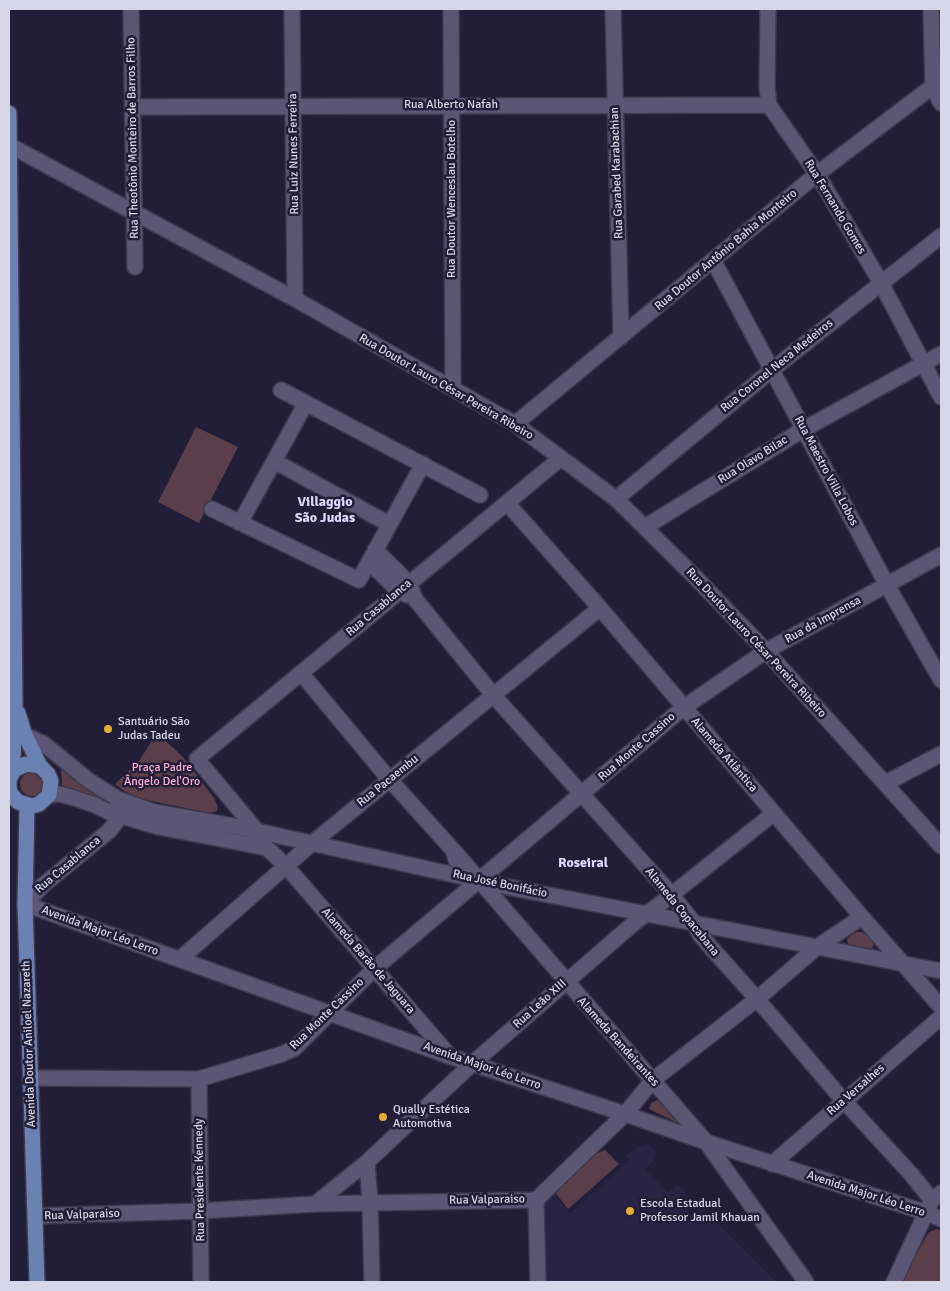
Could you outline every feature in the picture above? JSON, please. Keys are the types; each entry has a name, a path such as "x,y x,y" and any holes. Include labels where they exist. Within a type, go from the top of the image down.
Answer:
{"main road":[{"path":"9,113 15,705 14,770 9,780 9,786 14,799 27,806 39,804 49,795 51,781 25,735 15,705"},
{"path":"14,770 26,764 42,767"},
{"name":"Avenida Doutor Aniloel Nazareth","path":"27,806 25,904 37,1282"}],"street":[{"name":"Rua Theotônio Monteiro de Barros Filho","path":"131,9 135,267"},
{"name":"Rua Luiz Nunes Ferreira","path":"292,9 295,299"},
{"name":"Rua Doutor Wenceslau Botelho","path":"451,9 453,390"},
{"name":"Rua Garabed Karabachian","path":"613,9 621,337"},
{"path":"768,9 767,88 769,105"},
{"path":"931,9 937,84 941,103"},
{"name":"Rua Doutor Antônio Bahia Monteiro","path":"516,424 817,174 937,84"},
{"name":"Rua Alberto Nafah","path":"133,107 769,105"},
{"name":"Rua Fernando Gomes","path":"769,105 817,174 881,283 941,397"},
{"name":"Rua Doutor Lauro César Pereira Ribeiro","path":"9,145 295,299 516,424 562,458 616,499 645,527 766,651 941,846"},
{"name":"Rua Coronel Neca Medeiros","path":"616,499 773,369 941,236"},
{"name":"Rua Maestro Villa Lobos","path":"713,260 887,585 941,680"},
{"name":"Rua Olavo Bilac","path":"645,527 804,429 941,354"},
{"path":"281,390 480,495"},
{"path":"240,523 306,403"},
{"name":"Rua Casablanca","path":"230,799 196,759 562,458"},
{"path":"274,461 389,524"},
{"path":"212,509 359,580 422,464"},
{"name":"Alameda Atlântica","path":"506,503 600,608 683,708 941,1007"},
{"name":"Rua da Imprensa","path":"683,708 766,651 941,555"},
{"path":"372,556 404,587"},
{"name":"Alameda Copacabana","path":"404,587 494,696 671,894 694,923 703,939 843,1100 911,1174 933,1202"},
{"name":"Rua Pacaembu","path":"180,959 311,844 600,608"},
{"name":"Alameda Bandeirantes","path":"301,673 389,779 480,880 565,982 706,1142 806,1282"},
{"name":"Rua Monte Cassino","path":"30,1078 199,1079 282,1054 295,1048 375,968 683,708"},
{"name":"Rua José Bonifácio","path":"25,735 44,744 88,780 118,799 155,812 207,821 457,876 941,971"},
{"path":"886,783 941,754"},
{"path":"42,767 55,764 70,766"},
{"path":"49,795 59,794 71,797 118,815 159,827 267,848 286,866"},
{"path":"118,799 118,815"},
{"path":"207,821 223,816 228,812 230,799"},
{"path":"230,799 258,832"},
{"name":"Rua Leão XIII","path":"315,1204 367,1162 473,1063 645,913 660,904 774,813"},
{"name":"Rua Casablanca","path":"25,904 42,886 109,831 117,821 118,815"},
{"path":"452,850 457,876 452,904"},
{"name":"Alameda Barão de Jaguara","path":"286,866 449,1056"},
{"name":"Avenida Major Léo Lerro","path":"25,904 449,1056 772,1164 933,1202 941,1220"},
{"name":"Rua Valparaiso","path":"36,1216 200,1211 370,1202 536,1200 625,1114 653,1080 757,999 817,947 862,917"},
{"name":"Rua Versalhes","path":"772,1164 843,1100 941,1017"},
{"name":"Rua Presidente Kennedy","path":"199,1079 201,1282"},
{"path":"367,1162 372,1282"},
{"path":"536,1200 538,1282"},
{"path":"894,1282 933,1202"}],"shaded area":[{"name":"Escola Estadual Professor Jamil Khauan","path":"644,1144 650,1145 656,1153 656,1157 646,1170 668,1193 677,1185 692,1199 684,1207 693,1216 702,1208 776,1282 543,1282 541,1202 553,1192 570,1214 629,1160 626,1155"}],"green space":[{"path":"196,427 238,447 199,523 158,502"},
{"name":"Praça Padre Ângelo Del'Oro","path":"157,733 183,757 214,798 218,807 217,811 209,813 142,799 124,791 115,784 139,761"},
{"path":"61,770 71,773 99,790 98,795 95,798 62,785"},
{"path":"32,772 41,775 44,784 41,793 32,796 23,793 20,784 23,775"},
{"path":"854,932 862,932 875,941 872,949 848,944 847,939"},
{"path":"660,1099 682,1125 649,1109 651,1103"},
{"path":"605,1150 619,1164 568,1209 554,1191 596,1154"},
{"path":"938,1229 941,1231 941,1282 900,1282 929,1232"}],"place":[{"name":"Santuário São Judas Tadeu","path":"108,729"},
{"name":"Qually Estética Automotiva","path":"383,1117"},
{"name":"Escola Estadual Professor Jamil Khauan","path":"630,1211"}],"district":[{"name":"Villaggio São Judas","path":"325,510"},
{"name":"Roseiral","path":"583,863"}]}
